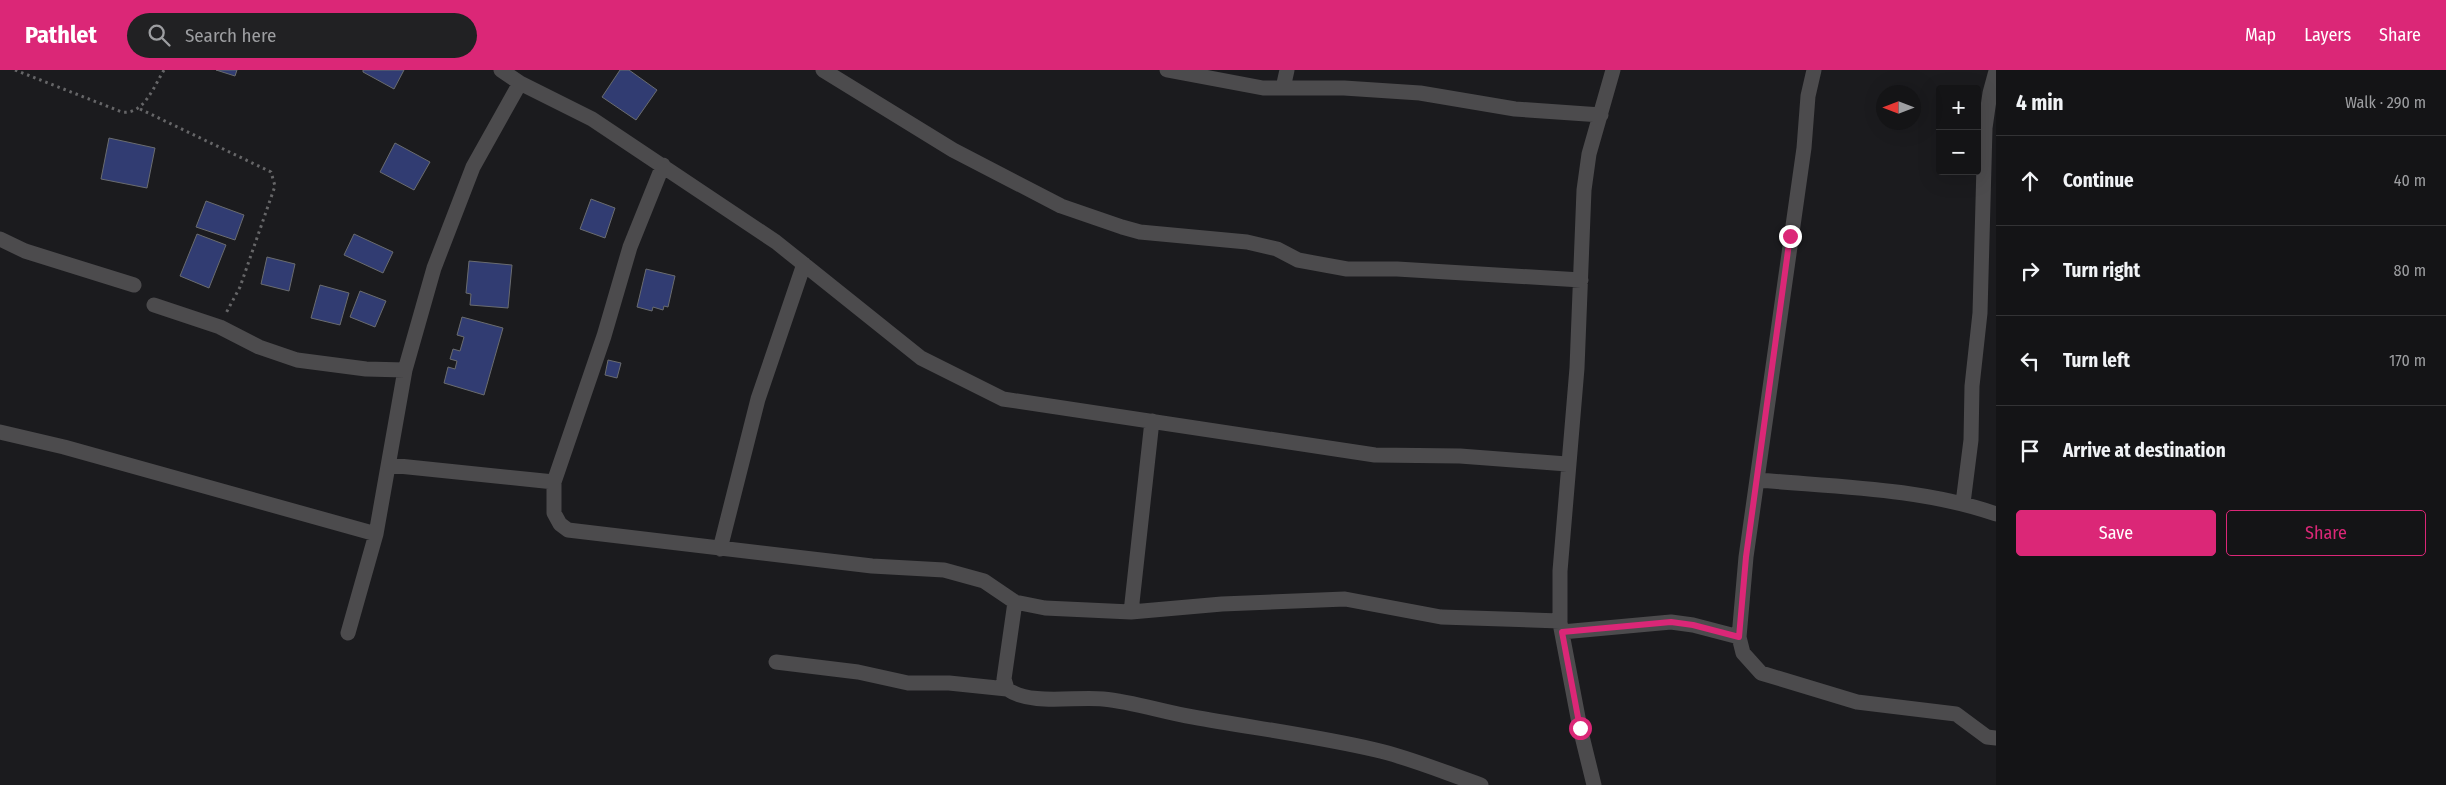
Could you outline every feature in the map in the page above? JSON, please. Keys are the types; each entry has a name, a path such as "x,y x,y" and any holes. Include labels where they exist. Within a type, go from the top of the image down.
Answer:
{"street":[{"path":"501,70 520,83 592,120 663,165 776,242 921,358 1003,399 1374,454 1460,456 1567,464"},
{"path":"823,70 953,150 1061,206 1140,232 1247,242 1277,249 1298,260 1347,270 1435,271 1581,280"},
{"path":"1167,70 1255,87 1344,88 1420,94 1515,109 1601,115"},
{"path":"1283,88 1287,70"},
{"path":"1594,785 1580,728 1561,627 1560,571 1567,464 1576,376 1584,190 1589,154 1613,70"},
{"path":"1814,70 1808,96 1804,148 1746,557 1739,637 1743,653 1761,673 1858,702 1956,714 1987,737 1996,738"},
{"path":"1963,503 1970,440 1972,386 1980,314 1989,179 1986,119 1996,71"},
{"path":"348,633 376,534 405,370 434,268 474,167 520,83"},
{"path":"663,165 630,247 604,336 554,482 554,513 560,524 568,530 872,566 944,570 984,580 1015,602 1045,608 1130,612 1222,604 1345,599 1441,617 1561,627 1671,622 1693,625 1739,637"},
{"path":"0,239 25,251 134,285"},
{"path":"720,549 758,399 804,264"},
{"path":"154,305 220,327 259,347 297,360 366,369 405,370"},
{"path":"1130,612 1152,422"},
{"path":"0,432 64,447 376,534"},
{"path":"389,465 554,482"},
{"path":"1758,480 1866,489 1963,503 1996,514"},
{"path":"1006,689 1004,680 1015,602"},
{"path":"776,662 858,672 899,682 949,683 1006,689 1014,694 1029,697 1065,700 1102,699 1138,704 1186,716 1377,750 1481,785"}],"path":[{"path":"15,70 131,114 140,109 164,70"},
{"path":"140,109 271,172 275,186 240,287 220,327"}],"building":[{"path":"216,70 237,70 235,76"},
{"path":"363,70 404,70 394,89 363,72"},
{"path":"620,70 629,70 657,90 636,120 602,97"},
{"path":"109,138 155,148 147,188 101,179"},
{"path":"395,143 430,162 414,190 380,172"},
{"path":"591,199 615,208 605,238 580,229"},
{"path":"206,201 244,215 235,240 196,227"},
{"path":"197,234 226,245 209,288 180,276"},
{"path":"354,234 393,252 383,273 344,255"},
{"path":"267,257 295,264 289,291 261,284"},
{"path":"469,261 512,265 508,308 470,305 471,294 466,293"},
{"path":"646,269 675,276 668,307 664,306 663,310 653,307 652,311 637,307"},
{"path":"320,285 349,293 340,325 311,318"},
{"path":"360,291 386,301 375,327 350,317"},
{"path":"462,317 503,328 484,395 444,383 448,367 455,369 457,361 450,359 453,349 460,351 464,337 457,335"},
{"path":"608,360 621,363 617,378 605,375"}],"route":[{"path":"1580,728 1562,632 1671,622 1693,625 1739,637 1746,557 1790,236"}]}
